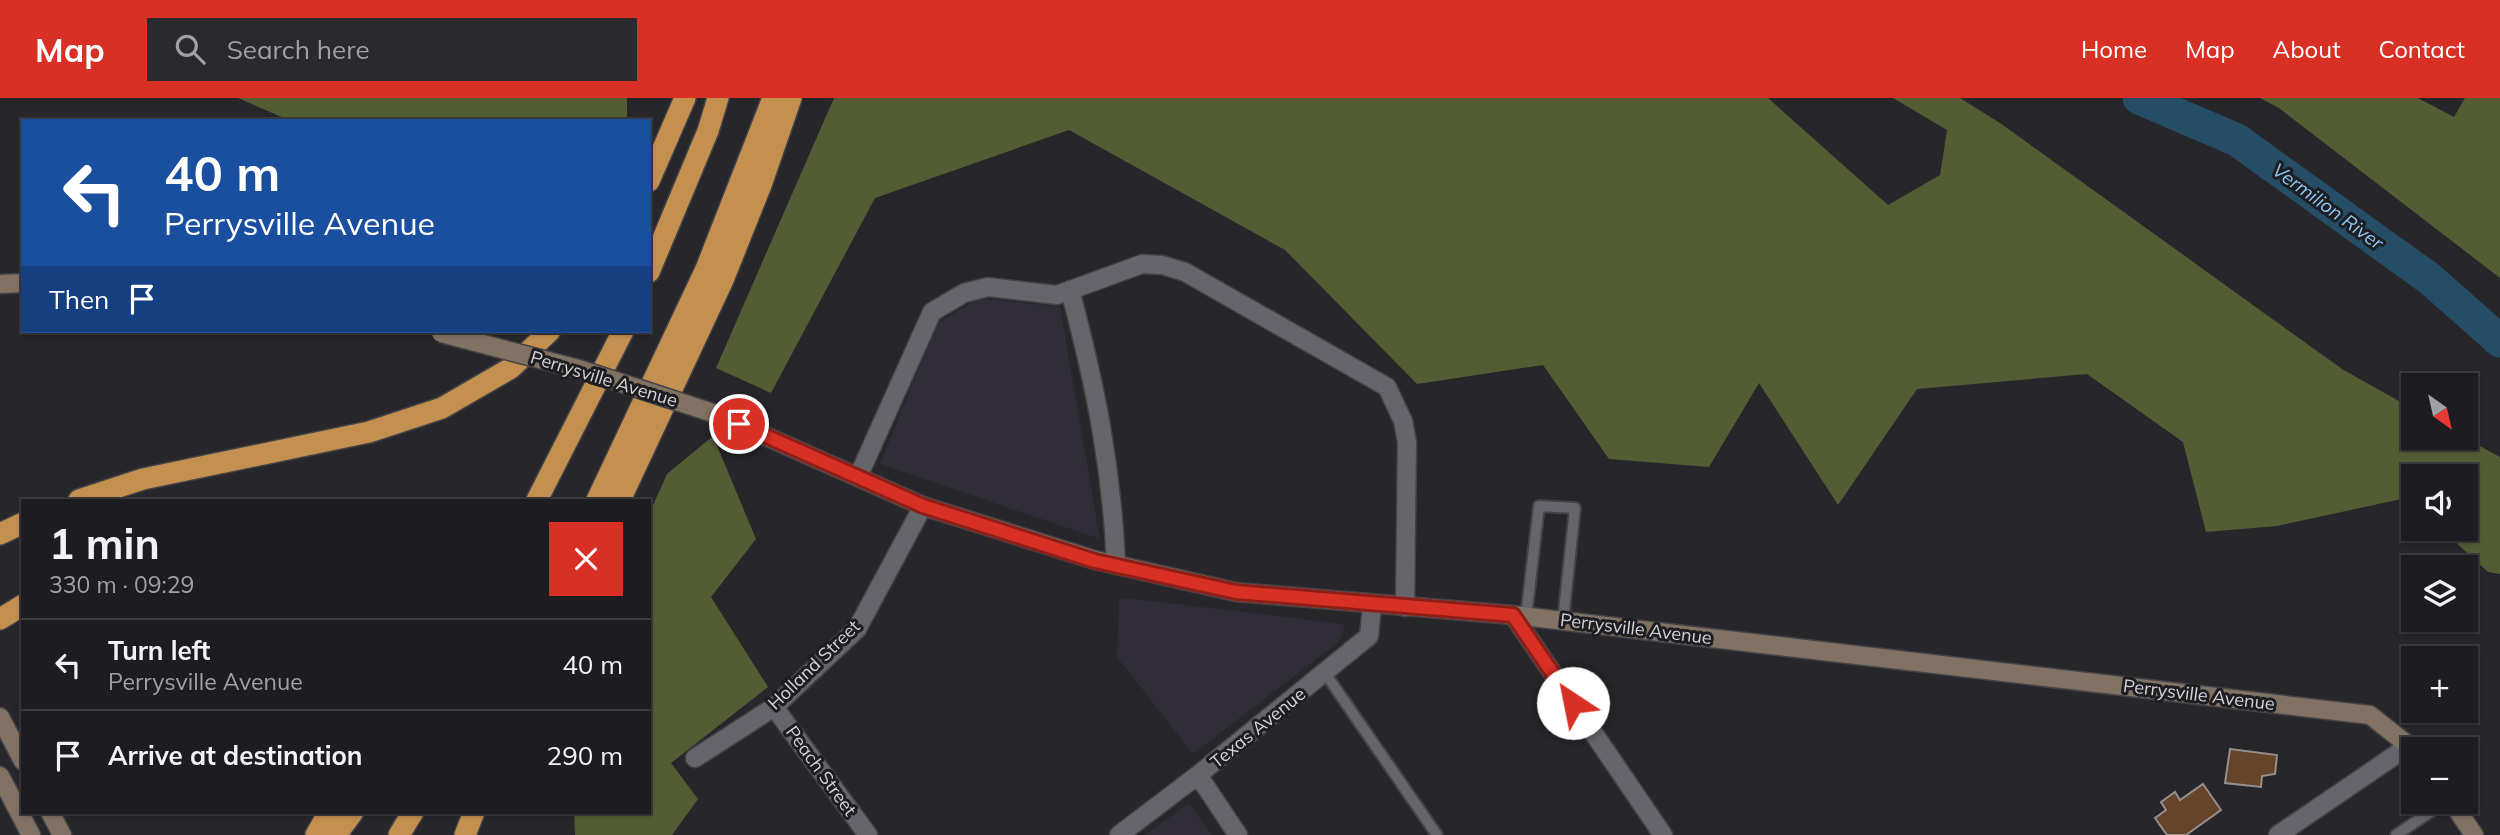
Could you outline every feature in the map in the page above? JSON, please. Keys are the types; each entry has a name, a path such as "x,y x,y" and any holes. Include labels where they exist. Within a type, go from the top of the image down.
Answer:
{"highway":[{"path":"651,176 685,98"},
{"path":"651,267 718,98"},
{"path":"597,499 706,269 773,98"},
{"path":"620,499 723,280 761,186 791,98"},
{"path":"82,499 144,480 369,432 442,408 511,368 548,333"},
{"path":"538,499 623,333"},
{"path":"0,534 21,524"},
{"path":"0,619 21,606"},
{"path":"316,835 328,814"},
{"path":"336,835 352,814"},
{"path":"399,835 412,814"},
{"path":"465,835 473,814"}],"street":[{"path":"858,477 932,312 964,293 988,287 1058,295 1142,264 1162,265 1185,272 1387,387 1403,421 1407,442 1405,607"},
{"path":"0,284 21,283"},
{"path":"1070,290 1097,391 1113,494 1116,565"},
{"name":"Perrysville Avenue","path":"440,333 582,370 716,414 923,506 1116,565 1236,592 1519,616 2370,715 2401,739"},
{"name":"Holland Street","path":"695,758 774,707 857,629 923,506"},
{"name":"Texas Avenue","path":"1119,835 1198,775 1369,636 1372,605"},
{"path":"1519,616 1663,835"},
{"name":"Peach Street","path":"774,707 866,834"},
{"path":"0,717 21,757"},
{"path":"2291,832 2401,755"},
{"path":"1198,775 1238,835"},
{"path":"0,776 31,835"},
{"path":"51,814 62,835"},
{"path":"2460,814 2474,835"}],"lane":[{"path":"1519,616 1539,506 1575,508 1563,621"},
{"path":"1325,673 1437,835"},
{"path":"2396,835 2427,814"}],"shaded area":[{"path":"979,298 1060,307 1100,539 880,464 937,324"},
{"path":"1119,598 1345,624 1340,641 1193,754 1117,657"},
{"path":"1189,803 1212,835 1145,835"}],"green space":[{"path":"238,98 627,98 627,119 286,119"},
{"path":"834,98 1768,98 1888,205 1940,175 1947,130 1893,98 1960,98 2000,123 2342,369 2401,402 2401,450 2478,450 2478,445 2500,457 2500,574 2488,572 2478,563 2478,555 2469,555 2454,541 2478,541 2478,464 2401,464 2401,499 2277,526 2206,532 2183,442 2087,374 1917,389 1838,505 1759,383 1709,467 1609,459 1543,365 1417,384 1285,250 1069,130 875,198 771,393 716,368"},
{"path":"2260,98 2418,98 2454,117 2465,98 2500,98 2500,278 2279,108"},
{"path":"713,436 756,539 711,597 768,687 671,763 698,799 672,835 575,835 574,814 651,814 651,510 667,474"}],"building":[{"path":"2230,749 2277,755 2275,774 2262,776 2261,787 2225,783"},
{"path":"2203,784 2221,810 2186,835 2167,835 2155,818 2166,810 2161,802 2175,792 2180,800"}],"waterway":[{"name":"Vermilion River","path":"2139,98 2237,140 2430,279 2500,341"}],"route":[{"path":"739,424 923,506 1095,561 1236,592 1513,615 1573,703"}]}
